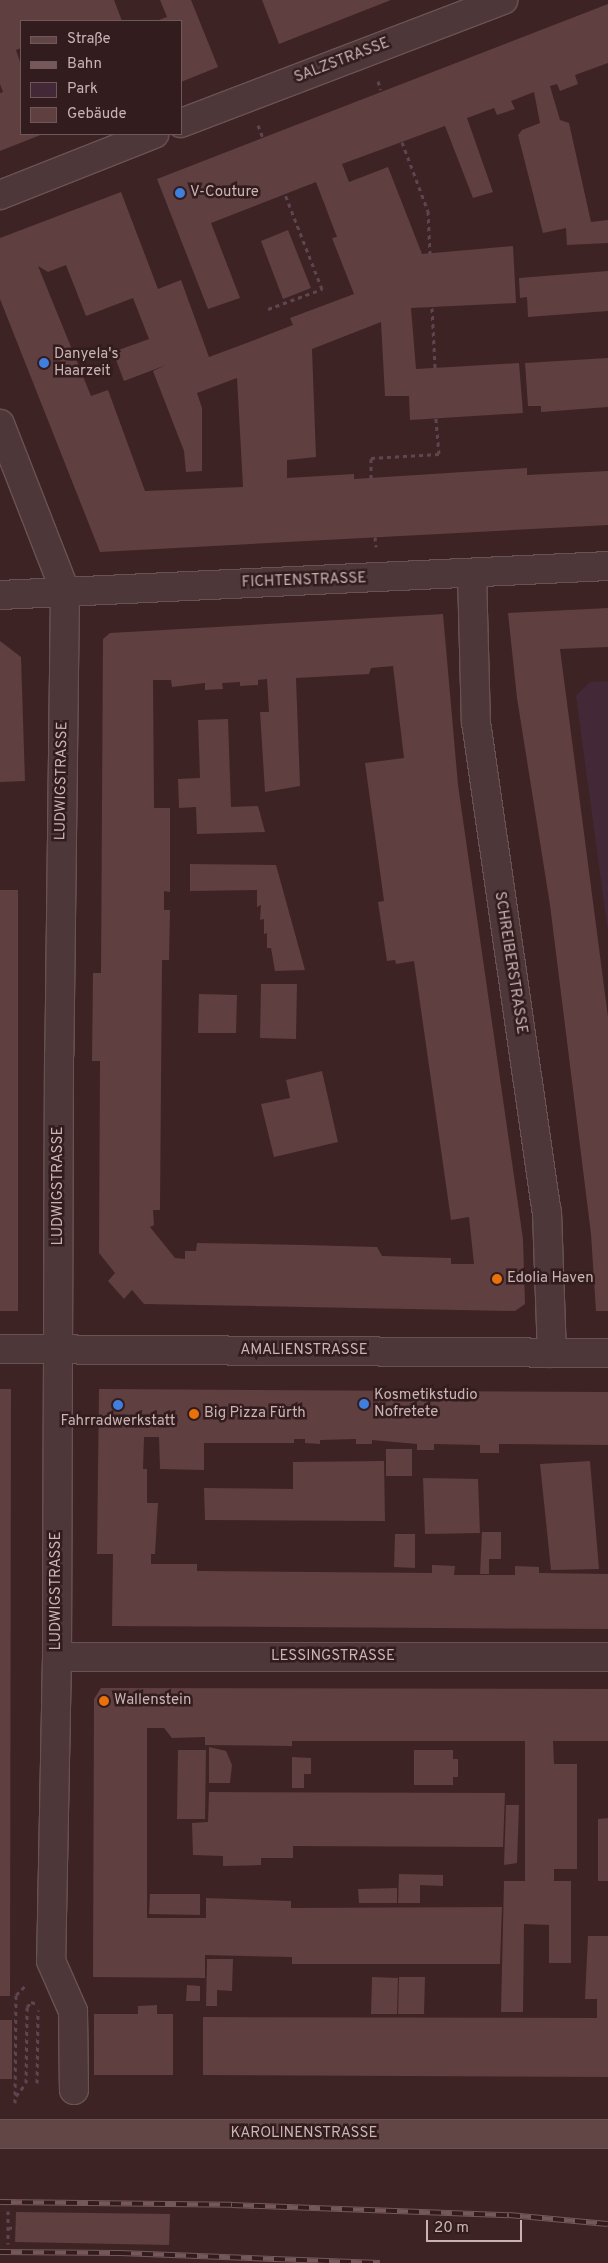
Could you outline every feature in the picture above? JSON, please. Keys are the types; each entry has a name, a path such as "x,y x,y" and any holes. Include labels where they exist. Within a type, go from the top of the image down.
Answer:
{"street":[{"name":"SALZSTRASSE","path":"182,123 503,0"},
{"path":"0,195 151,135"},
{"name":"LUDWIGSTRASSE","path":"0,424 65,591 57,1657 51,1961 73,2011 74,2090"},
{"name":"FICHTENSTRASSE","path":"0,595 608,566"},
{"name":"SCHREIBERSTRASSE","path":"472,573 476,722 547,1212 552,1353"},
{"name":"AMALIENSTRASSE","path":"0,1349 608,1353"},
{"name":"LESSINGSTRASSE","path":"57,1657 608,1657"},
{"name":"KAROLINENSTRASSE","path":"8,2134 608,2134"}],"path":[{"path":"402,142 428,210 430,254"},
{"path":"268,309 322,289 285,194"},
{"path":"432,308 435,368"},
{"path":"371,478 370,458 438,454 436,418"},
{"path":"8,2134 15,2097 16,1995 51,1961"},
{"path":"15,2097 26,2082 26,2007 31,2002 38,2008 37,2082"},
{"path":"8,2211 8,2244"},
{"path":"8,2228 17,2227"}],"green space":[{"path":"608,681 608,932 576,696 590,682"}],"building":[{"path":"0,0 114,0 122,20 20,20 20,48 16,50 20,62 20,135 40,135 0,151 0,93 3,92 0,84"},
{"path":"160,0 191,0 218,67 182,82 182,20 159,20 167,17"},
{"path":"262,0 391,0 279,44"},
{"path":"608,4 608,63 575,75 578,84 560,91 557,84 550,86 560,120 569,123 591,222 608,220 608,243 567,245 566,228 543,233 518,135 522,130 540,123 534,92 511,101 515,109 497,115 494,108 467,118 493,192 473,198 445,126 342,164 349,182 388,167 422,254 513,246 516,303 411,308 416,369 519,363 523,413 410,420 409,396 385,396 381,322 312,349 316,457 287,460 287,478 354,474 354,479 527,468 527,475 608,471 608,525 100,552 0,299 0,238 121,192 158,289 181,280 209,357 293,325 290,318 354,294 332,238 337,237 316,182 211,223 240,298 208,309 157,179","holes":["66,265 86,316 133,298 149,339 113,352 124,381 166,365 153,371 184,451 186,472 202,471 202,408 197,393 237,378 243,487 145,491 108,390 91,396 38,266 48,272"]},
{"path":"288,230 311,288 283,299 261,241"},
{"path":"608,271 608,311 528,317 527,297 520,298 519,278"},
{"path":"608,358 608,407 541,412 541,406 528,406 525,363"},
{"path":"608,608 608,647 560,649 608,1017 608,1311 596,1311 591,1234 550,905 517,698 508,613"},
{"path":"443,614 458,785 523,1239 525,1304 515,1311 144,1304 132,1290 124,1299 108,1281 115,1273 99,1253 100,1061 92,1061 93,973 101,973 103,639 110,633","holes":["393,666 404,758 365,763 384,901 378,902 387,961 395,960 396,964 414,961 451,1220 469,1217 474,1264 451,1264 451,1258 382,1256 377,1247 304,1245 197,1243 196,1251 185,1251 185,1259 175,1258 150,1227 154,1225 153,1210 160,1210 162,960 169,960 170,910 164,910 164,891 170,892 170,808 154,808 153,680 171,680 172,687 205,683 205,690 223,689 222,683 240,682 240,686 258,685 258,680 267,679 269,712 260,712 265,792 300,786 296,678 369,674 371,668"]},
{"path":"0,641 21,657 25,781 0,782"},
{"path":"228,719 231,807 258,806 265,832 197,834 196,807 179,808 178,779 200,778 198,720"},
{"path":"190,864 276,865 305,970 275,971 271,948 267,948 267,933 264,934 264,919 260,920 261,905 257,907 257,890 190,891"},
{"path":"0,890 18,890 18,1311 0,1311"},
{"path":"261,984 297,984 296,1039 260,1038"},
{"path":"199,994 237,995 236,1033 198,1033"},
{"path":"322,1071 338,1142 274,1157 261,1104 290,1098 286,1080"},
{"path":"0,1389 11,1389 10,1996 0,1996"},
{"path":"99,1389 608,1392 608,1445 499,1444 499,1453 480,1453 480,1445 434,1444 434,1450 417,1450 417,1444 372,1440 372,1444 356,1444 356,1439 320,1440 320,1444 305,1443 305,1439 294,1439 294,1443 204,1443 204,1470 160,1469 159,1437 144,1437 143,1469 147,1469 147,1503 158,1503 155,1554 151,1554 151,1564 197,1564 197,1571 432,1573 432,1565 455,1566 454,1575 515,1575 515,1566 539,1567 539,1573 608,1574 608,1629 112,1626 113,1554 97,1554"},
{"path":"386,1449 412,1449 412,1476 386,1476"},
{"path":"384,1461 385,1521 205,1520 204,1488 293,1489 293,1462"},
{"path":"590,1461 599,1569 551,1570 540,1464"},
{"path":"423,1478 478,1479 480,1533 425,1534"},
{"path":"482,1532 501,1532 501,1559 489,1559 489,1574 480,1574"},
{"path":"395,1534 415,1534 415,1568 394,1567"},
{"path":"101,1688 608,1689 608,1741 553,1741 554,1764 577,1764 577,1869 554,1869 554,1881 571,1881 571,1963 549,1963 549,1925 524,1924 523,2012 501,2012 504,1881 525,1881 525,1741 292,1741 292,1746 205,1745 205,1737 172,1738 164,1728 147,1728 147,1918 206,1918 206,1898 291,1901 291,1908 502,1907 500,1964 292,1964 292,1957 205,1955 205,1978 93,1977 94,1699"},
{"path":"209,1747 226,1751 232,1765 230,1783 209,1783"},
{"path":"178,1750 206,1750 205,1819 177,1819"},
{"path":"414,1750 453,1750 453,1759 458,1759 458,1777 453,1777 453,1785 414,1785"},
{"path":"292,1757 311,1758 311,1774 304,1774 304,1788 292,1788"},
{"path":"209,1792 505,1793 503,1847 293,1846 293,1858 261,1858 261,1865 223,1866 223,1856 193,1855 192,1823 208,1822"},
{"path":"506,1805 519,1805 517,1863 504,1865"},
{"path":"608,1818 608,1881 598,1881 598,1819"},
{"path":"399,1874 443,1875 443,1886 420,1885 420,1903 398,1903"},
{"path":"397,1888 397,1903 359,1903 358,1889"},
{"path":"150,1894 200,1894 200,1915 149,1914"},
{"path":"588,1936 608,1936 608,2077 203,2075 203,2017 597,2018 597,1999 585,1999"},
{"path":"207,1959 233,1959 232,1991 217,1990 217,2006 206,2006"},
{"path":"372,1977 398,1978 397,2014 371,2014"},
{"path":"399,1977 425,1977 424,2014 398,2014"},
{"path":"187,1985 200,1986 200,2001 186,2001"},
{"path":"157,2005 157,2014 173,2014 173,2075 94,2075 94,2014 138,2014 138,2006"},
{"path":"0,2020 12,2020 12,2079 0,2079"},
{"path":"16,2212 170,2214 169,2245 15,2242"}],"railway":[{"path":"0,2202 232,2205 509,2215 608,2224"},
{"path":"0,2252 120,2253 380,2263"}],"place":[{"name":"V-Couture","path":"180,193"},
{"name":"Danyela's Haarzeit","path":"44,363"},
{"name":"Edolia Haven","path":"497,1279"},
{"name":"Kosmetikstudio Nofretete","path":"364,1404"},
{"name":"Fahrradwerkstatt","path":"118,1405"},
{"name":"Big Pizza Fürth","path":"194,1414"},
{"name":"Wallenstein","path":"104,1701"}]}
